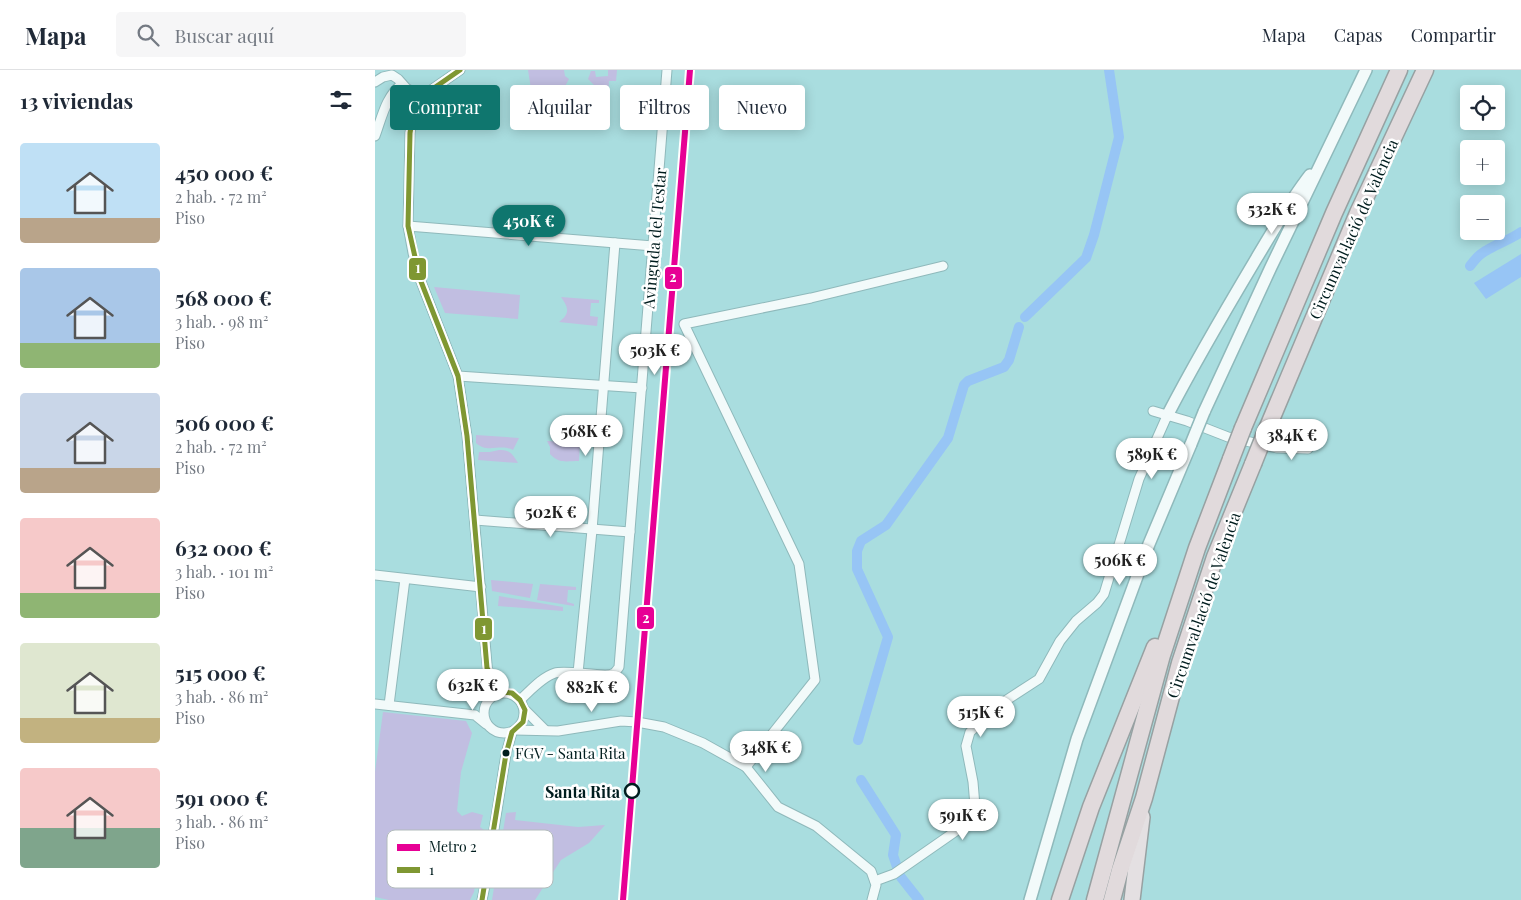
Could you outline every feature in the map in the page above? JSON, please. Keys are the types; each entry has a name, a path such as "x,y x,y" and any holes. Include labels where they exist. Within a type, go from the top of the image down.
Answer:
{"highway":[{"name":"Circumval·lació de València","path":"1095,900 1162,655 1197,548 1243,428 1330,222 1399,70"},
{"name":"Circumval·lació de València","path":"1112,900 1119,870 1144,798 1180,663 1215,556 1358,213 1425,70"},
{"path":"1060,900 1091,806 1168,612 1197,548"},
{"path":"1132,900 1144,798"}],"street":[{"path":"438,85 459,70"},
{"name":"Avinguda del Testar","path":"578,672 609,676 615,673 619,667 667,70"},
{"path":"1030,900 1077,739 1149,544 1204,412 1366,70"},
{"path":"375,82 383,77 392,75 402,84 393,91 385,106 375,136"},
{"path":"411,130 408,226 420,280 458,376 467,436 490,698"},
{"path":"875,882 897,872 967,824 975,806 973,782 966,746 970,732 1005,701 1039,678 1060,641 1076,621 1097,603 1104,594 1139,479 1167,416 1198,357 1262,249 1300,188 1324,156"},
{"path":"408,226 653,246"},
{"path":"520,700 548,676 561,672 578,672 592,530 615,243"},
{"path":"746,767 815,680 799,564 683,324 811,298 943,266"},
{"path":"458,376 642,388"},
{"path":"1153,411 1243,441 1277,448 1308,449"},
{"path":"475,520 629,532"},
{"path":"375,575 481,587"},
{"path":"389,705 405,578"},
{"path":"487,668 501,692"},
{"path":"487,724 484,716 485,706 490,698 501,692 512,693 520,700 525,710 545,730"},
{"path":"375,704 475,716 499,733 545,730 558,732 613,722 637,722 664,727 703,743 746,767 778,807 816,826 871,870 875,882 872,900"},
{"path":"494,830 506,754 514,731 523,722 525,710"},
{"path":"499,733 506,754"}],"shaded area":[{"path":"528,70 564,70 565,76 569,79 566,85 530,85"},
{"path":"608,70 617,70 616,81 609,81 609,85 594,85 588,79 591,71 595,71 596,77 608,76"},
{"path":"1521,254 1521,277 1486,299 1474,283"},
{"path":"434,287 520,295 518,319 445,313"},
{"path":"561,297 599,300 599,303 591,303 590,316 598,317 597,326 559,322 567,313 566,304"},
{"path":"476,435 519,438 513,450 508,448 485,448 476,443"},
{"path":"547,441 580,443 579,461 557,459 550,454 550,447"},
{"path":"499,450 509,452 518,463 478,460 479,452"},
{"path":"491,580 533,584 530,598 492,591"},
{"path":"540,584 576,587 576,590 568,590 567,602 574,604 574,606 537,600"},
{"path":"499,596 563,607 563,611 498,606"},
{"path":"383,712 466,721 472,733 461,772 457,811 462,816 472,812 483,815 480,827 484,830 387,830 387,888 475,888 470,900 389,900 375,897 375,772"},
{"path":"516,812 515,820 578,827 605,825 589,843 561,860 553,872 553,830 503,830 506,813"},
{"path":"494,888 543,888 535,900 492,900"}],"waterway":[{"path":"1025,317 1086,258 1094,235 1119,137 1109,70"},
{"path":"1470,266 1486,251 1521,232"},
{"path":"858,740 888,637 857,569 857,551 861,541 886,525 948,438 964,385 968,381 1004,367 1009,360 1019,327"},
{"path":"861,780 896,835 893,855 900,876 919,900"}],"metro line":[{"name":"2","path":"623,900 690,70"}],"transit line":[{"name":"1","path":"460,70 421,97 413,114 410,133 408,226 420,279 458,376 467,436 487,668 501,692 512,693 520,700 525,710 523,722 512,732 506,754 494,830"},
{"name":"1","path":"482,900 484,888"}],"place":[{"name":"FGV - Santa Rita","path":"506,753"},
{"name":"Santa Rita","path":"632,791"}]}
